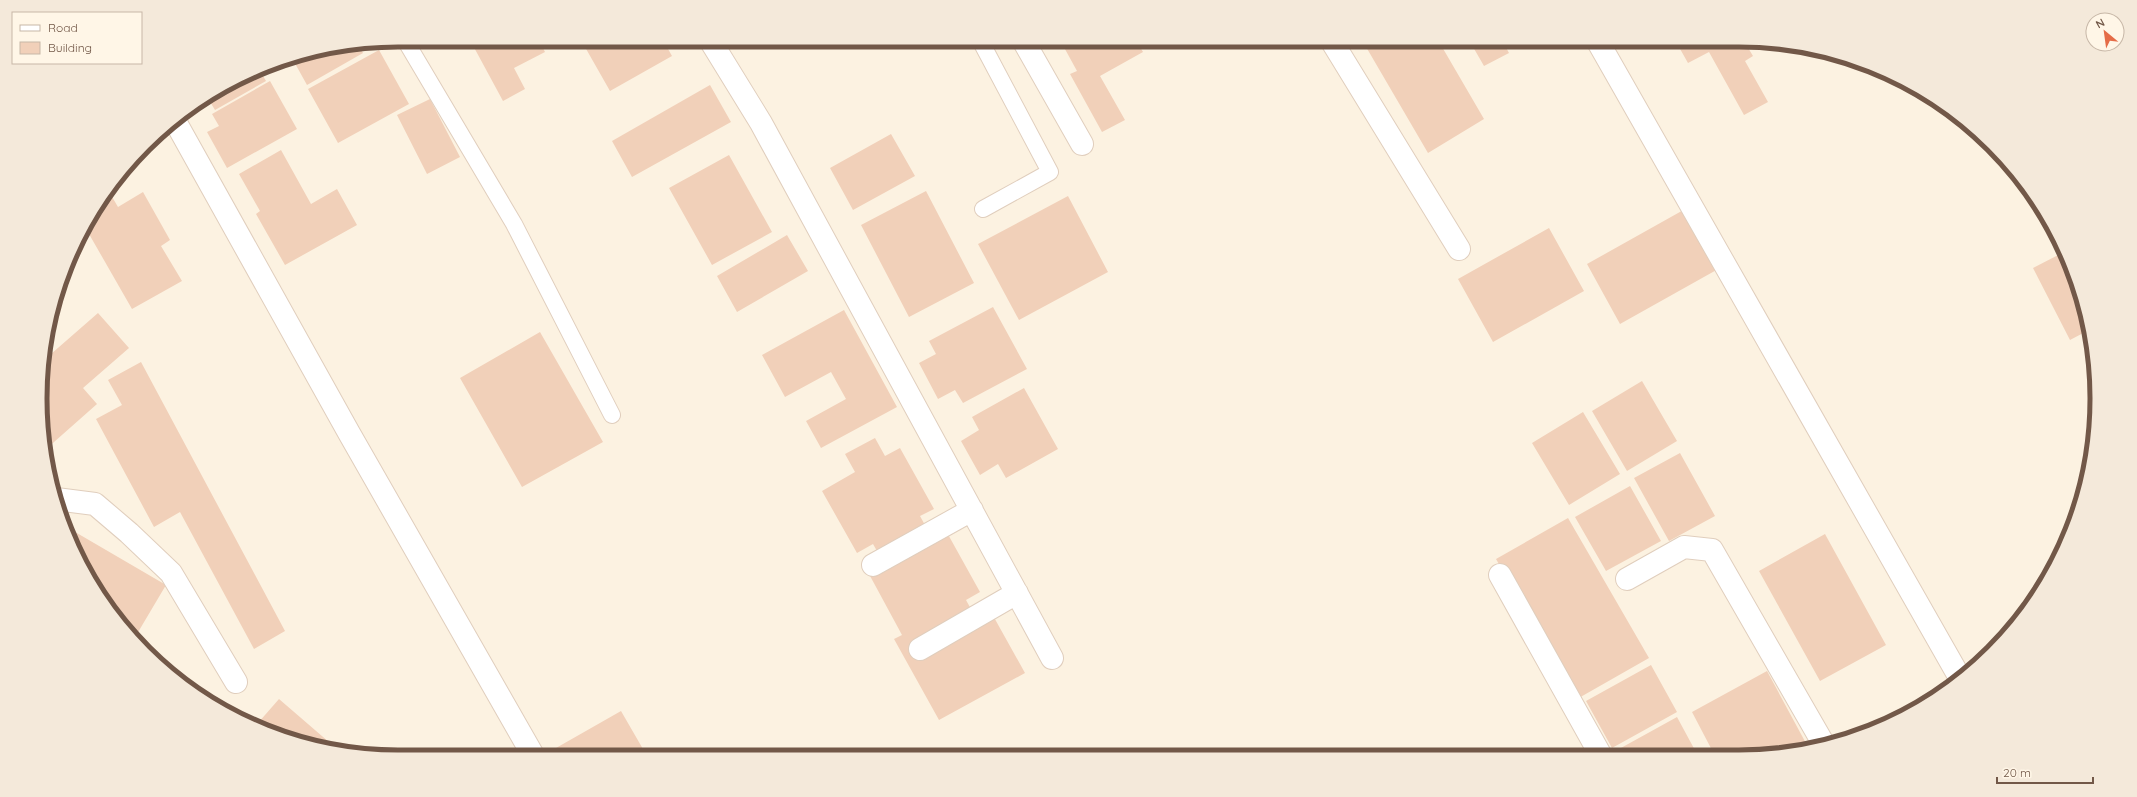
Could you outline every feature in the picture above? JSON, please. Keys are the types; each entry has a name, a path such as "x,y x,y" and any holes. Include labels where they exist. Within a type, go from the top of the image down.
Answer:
{"street":[{"path":"714,47 761,123 1052,658"},
{"path":"1027,47 1082,144"},
{"path":"1335,47 1459,249"},
{"path":"1601,47 1957,673"},
{"path":"178,126 357,446 530,750"},
{"path":"63,501 95,504 129,533 171,573 236,682"},
{"path":"873,565 972,510"},
{"path":"1627,579 1684,547 1712,550 1821,740"},
{"path":"1500,574 1598,750"},
{"path":"920,649 1017,593"}],"lane":[{"path":"409,47 514,224 612,415"},
{"path":"983,209 1050,172 984,47"}],"building":[{"path":"474,47 542,47 545,52 514,68 525,89 503,101"},
{"path":"585,47 667,47 672,56 610,91"},
{"path":"1064,47 1140,47 1143,52 1100,76 1125,120 1102,132 1070,74 1077,71"},
{"path":"1366,47 1442,47 1484,119 1428,153"},
{"path":"1473,47 1506,47 1509,53 1484,66"},
{"path":"1679,47 1748,47 1753,56 1745,61 1768,102 1744,115 1709,52 1688,63"},
{"path":"361,49 363,53 307,85 295,63 330,54"},
{"path":"379,50 409,104 338,143 308,89"},
{"path":"262,75 266,81 215,110 210,102 243,83"},
{"path":"270,81 297,129 227,168 207,132 219,126 212,114"},
{"path":"710,85 731,122 632,177 612,141"},
{"path":"430,99 460,157 427,174 397,115"},
{"path":"891,134 915,176 853,210 830,168"},
{"path":"281,150 311,204 337,189 357,225 285,265 256,214 260,211 239,174"},
{"path":"729,155 772,232 712,265 669,188"},
{"path":"926,191 974,283 909,317 861,225"},
{"path":"143,192 170,240 161,246 182,281 132,309 88,233 111,196 118,207"},
{"path":"1068,196 1108,272 1019,320 978,244"},
{"path":"1687,208 1720,268 1620,324 1587,264"},
{"path":"1549,228 1584,291 1493,342 1458,279"},
{"path":"787,235 808,271 737,312 717,276"},
{"path":"2059,255 2078,308 2084,333 2070,340 2033,268"},
{"path":"993,307 1027,369 963,403 955,390 938,399 919,363 936,354 929,341"},
{"path":"844,310 897,407 821,448 806,421 846,399 831,372 785,397 762,355"},
{"path":"98,313 129,348 83,388 97,404 50,445 47,398 50,355"},
{"path":"540,332 603,442 522,487 460,378"},
{"path":"141,362 285,631 254,649 180,512 154,527 96,419 122,405 108,380"},
{"path":"1642,381 1677,441 1627,471 1592,411"},
{"path":"1024,388 1058,449 1006,478 998,464 980,475 961,441 979,430 972,417"},
{"path":"1583,412 1620,474 1569,505 1532,443"},
{"path":"875,438 885,456 900,448 934,509 920,516 931,536 945,529 980,592 966,600 977,620 991,612 1025,673 939,720 894,639 902,635 869,574 885,565 873,544 857,553 822,491 855,472 845,454"},
{"path":"1680,453 1715,516 1669,541 1634,478"},
{"path":"1630,486 1661,541 1606,571 1575,517"},
{"path":"1568,518 1649,658 1577,699 1496,559"},
{"path":"73,531 166,585 137,633 106,594 83,554"},
{"path":"1825,534 1886,645 1820,681 1759,571"},
{"path":"1651,665 1677,712 1612,748 1586,701"},
{"path":"1767,671 1806,743 1761,749 1712,750 1692,712"},
{"path":"279,699 330,743 308,738 260,721"},
{"path":"621,711 644,750 557,750 556,748"},
{"path":"1677,717 1695,750 1617,750"}]}
